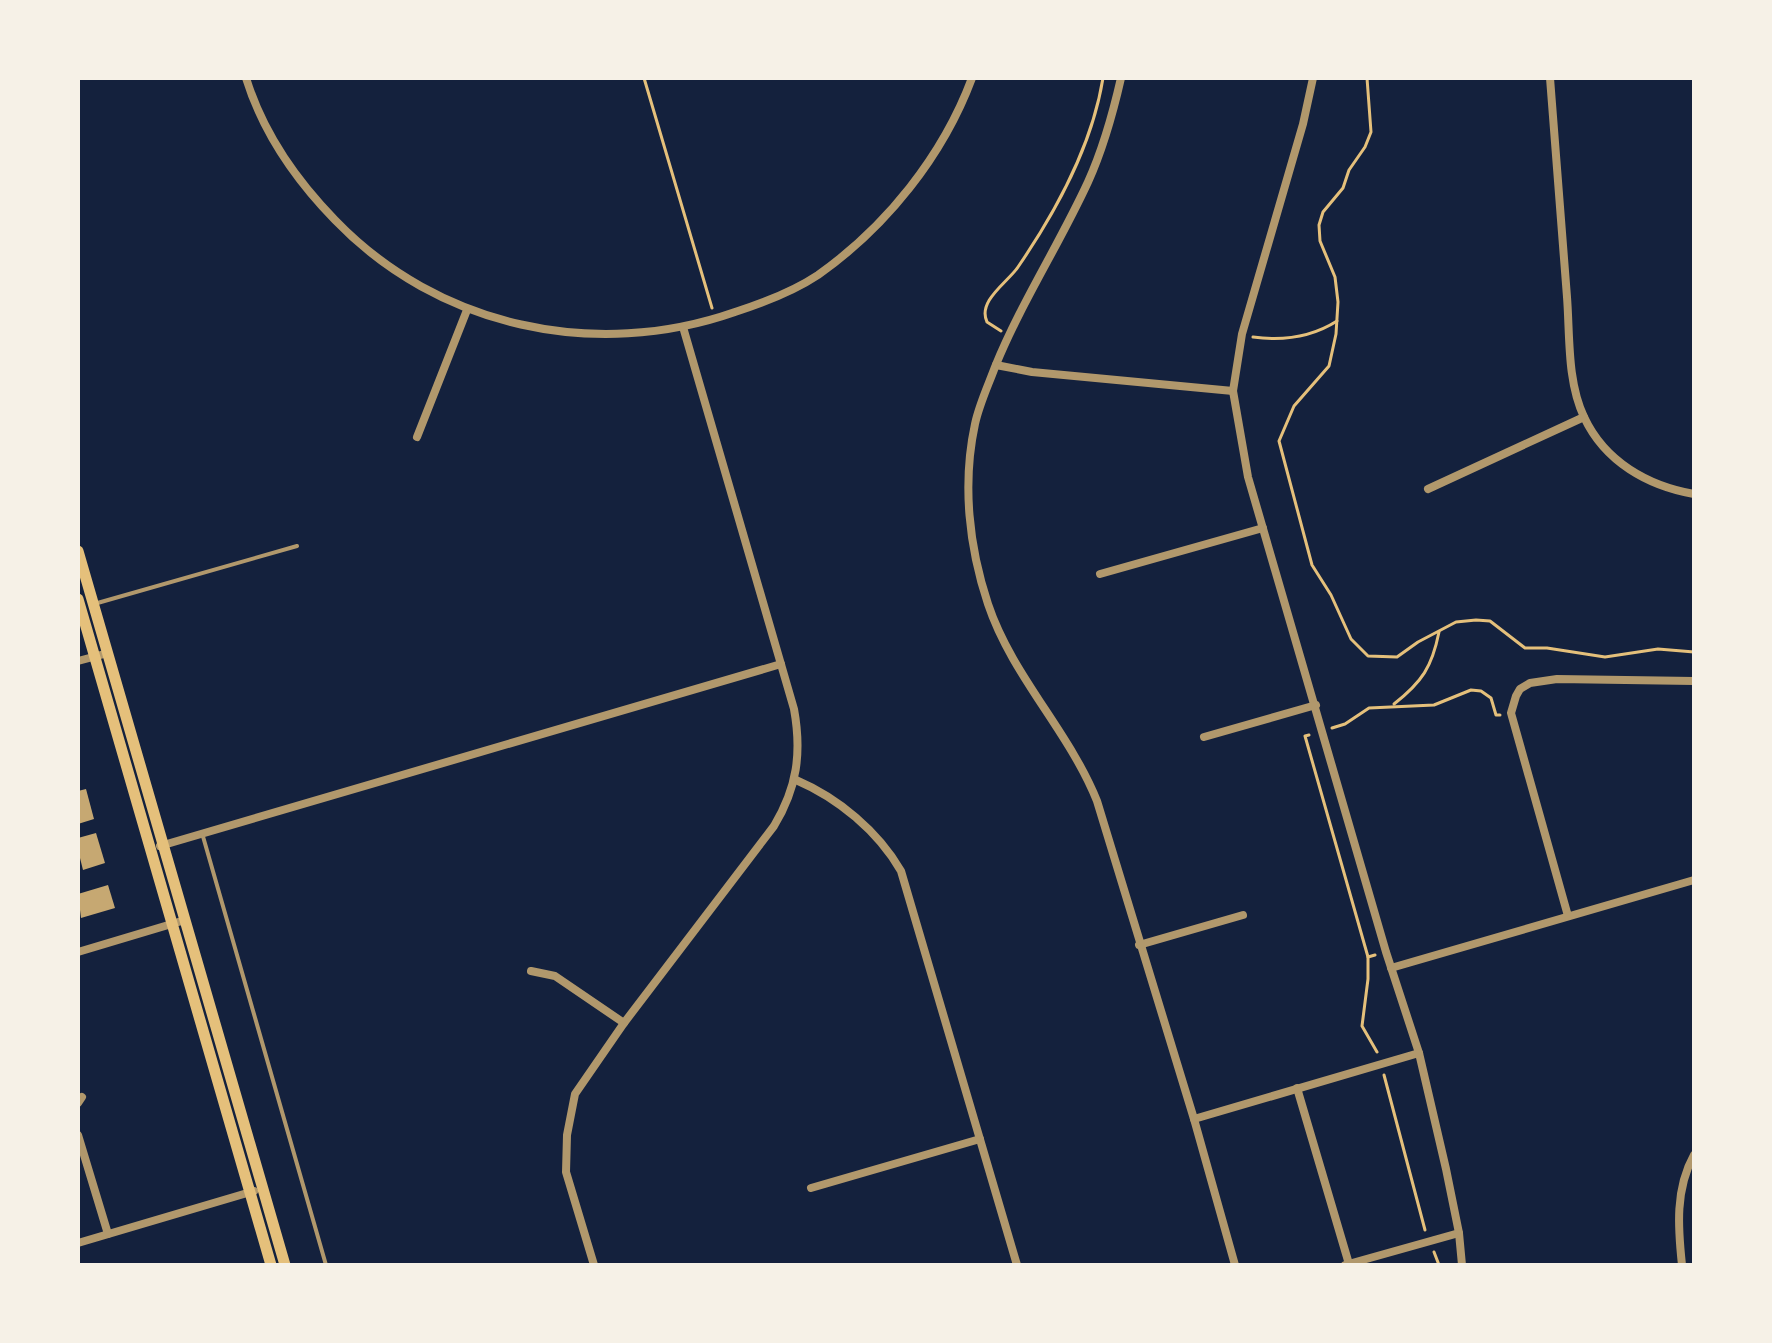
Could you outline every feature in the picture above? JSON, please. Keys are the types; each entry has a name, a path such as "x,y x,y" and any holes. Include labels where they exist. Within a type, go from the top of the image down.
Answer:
{"main road":[{"path":"78,551 285,1265"},
{"path":"79,604 271,1265"}],"street":[{"path":"246,78 271,138 308,192 374,257 467,310 517,324 592,335 635,335 715,319 759,304 816,276 868,234 911,186 945,137 972,78"},
{"path":"1121,78 1088,181 1007,335 975,424 968,477 969,519 976,565 989,608 1010,654 1091,787 1194,1119 1235,1265"},
{"path":"1313,78 1303,124 1242,334 1233,391 1239,440 1386,952 1419,1053 1437,1123 1459,1233 1462,1265"},
{"path":"1550,78 1571,363 1584,417 1606,449 1624,467 1669,490 1694,494"},
{"path":"417,437 467,310"},
{"path":"594,1265 566,1172 567,1135 575,1094 624,1023 774,826 791,796 799,751 797,728 781,664 683,327"},
{"path":"996,365 1032,372 1233,391"},
{"path":"1428,489 1584,417"},
{"path":"1100,574 1263,528"},
{"path":"78,661 108,653"},
{"path":"150,849 781,664"},
{"path":"1568,916 1511,713 1516,696 1520,689 1530,683 1557,679 1694,681"},
{"path":"1204,737 1316,705"},
{"path":"796,780 822,793 865,826 887,849 901,871 1017,1265"},
{"path":"1391,968 1694,880"},
{"path":"1139,945 1243,915"},
{"path":"78,952 185,920"},
{"path":"531,971 555,976 624,1023"},
{"path":"1194,1119 1419,1053"},
{"path":"1297,1088 1346,1264 1459,1233"},
{"path":"78,1135 108,1234"},
{"path":"811,1188 980,1139"},
{"path":"1682,1265 1677,1217 1689,1164 1694,1155"},
{"path":"78,1243 263,1189"}],"lane":[{"path":"79,604 93,604 297,546"},
{"path":"202,833 326,1265"}],"path":[{"path":"644,78 715,319"},
{"path":"1007,335 987,322 985,311 992,297 1015,271 1039,235 1084,150 1098,113 1103,78"},
{"path":"1367,78 1371,132 1349,170 1343,188 1323,212 1319,225 1320,241 1335,277 1337,321 1329,366 1294,406 1279,441 1312,565 1331,595 1351,639 1368,656 1397,657 1456,622 1476,620 1490,621 1525,648 1559,649 1605,657 1658,649 1694,652"},
{"path":"1242,334 1286,339 1322,330 1337,321"},
{"path":"1392,705 1415,687 1427,670 1439,632"},
{"path":"1428,1242 1376,1048 1362,1026 1368,957 1305,736 1345,724 1369,708 1434,705 1471,690 1481,691 1491,698 1496,715 1511,713"},
{"path":"1368,957 1386,952"}],"building":[{"path":"86,789 94,819 78,824 78,791"},
{"path":"96,833 105,863 83,870 78,838"},
{"path":"108,885 115,908 81,918 78,894"}]}
